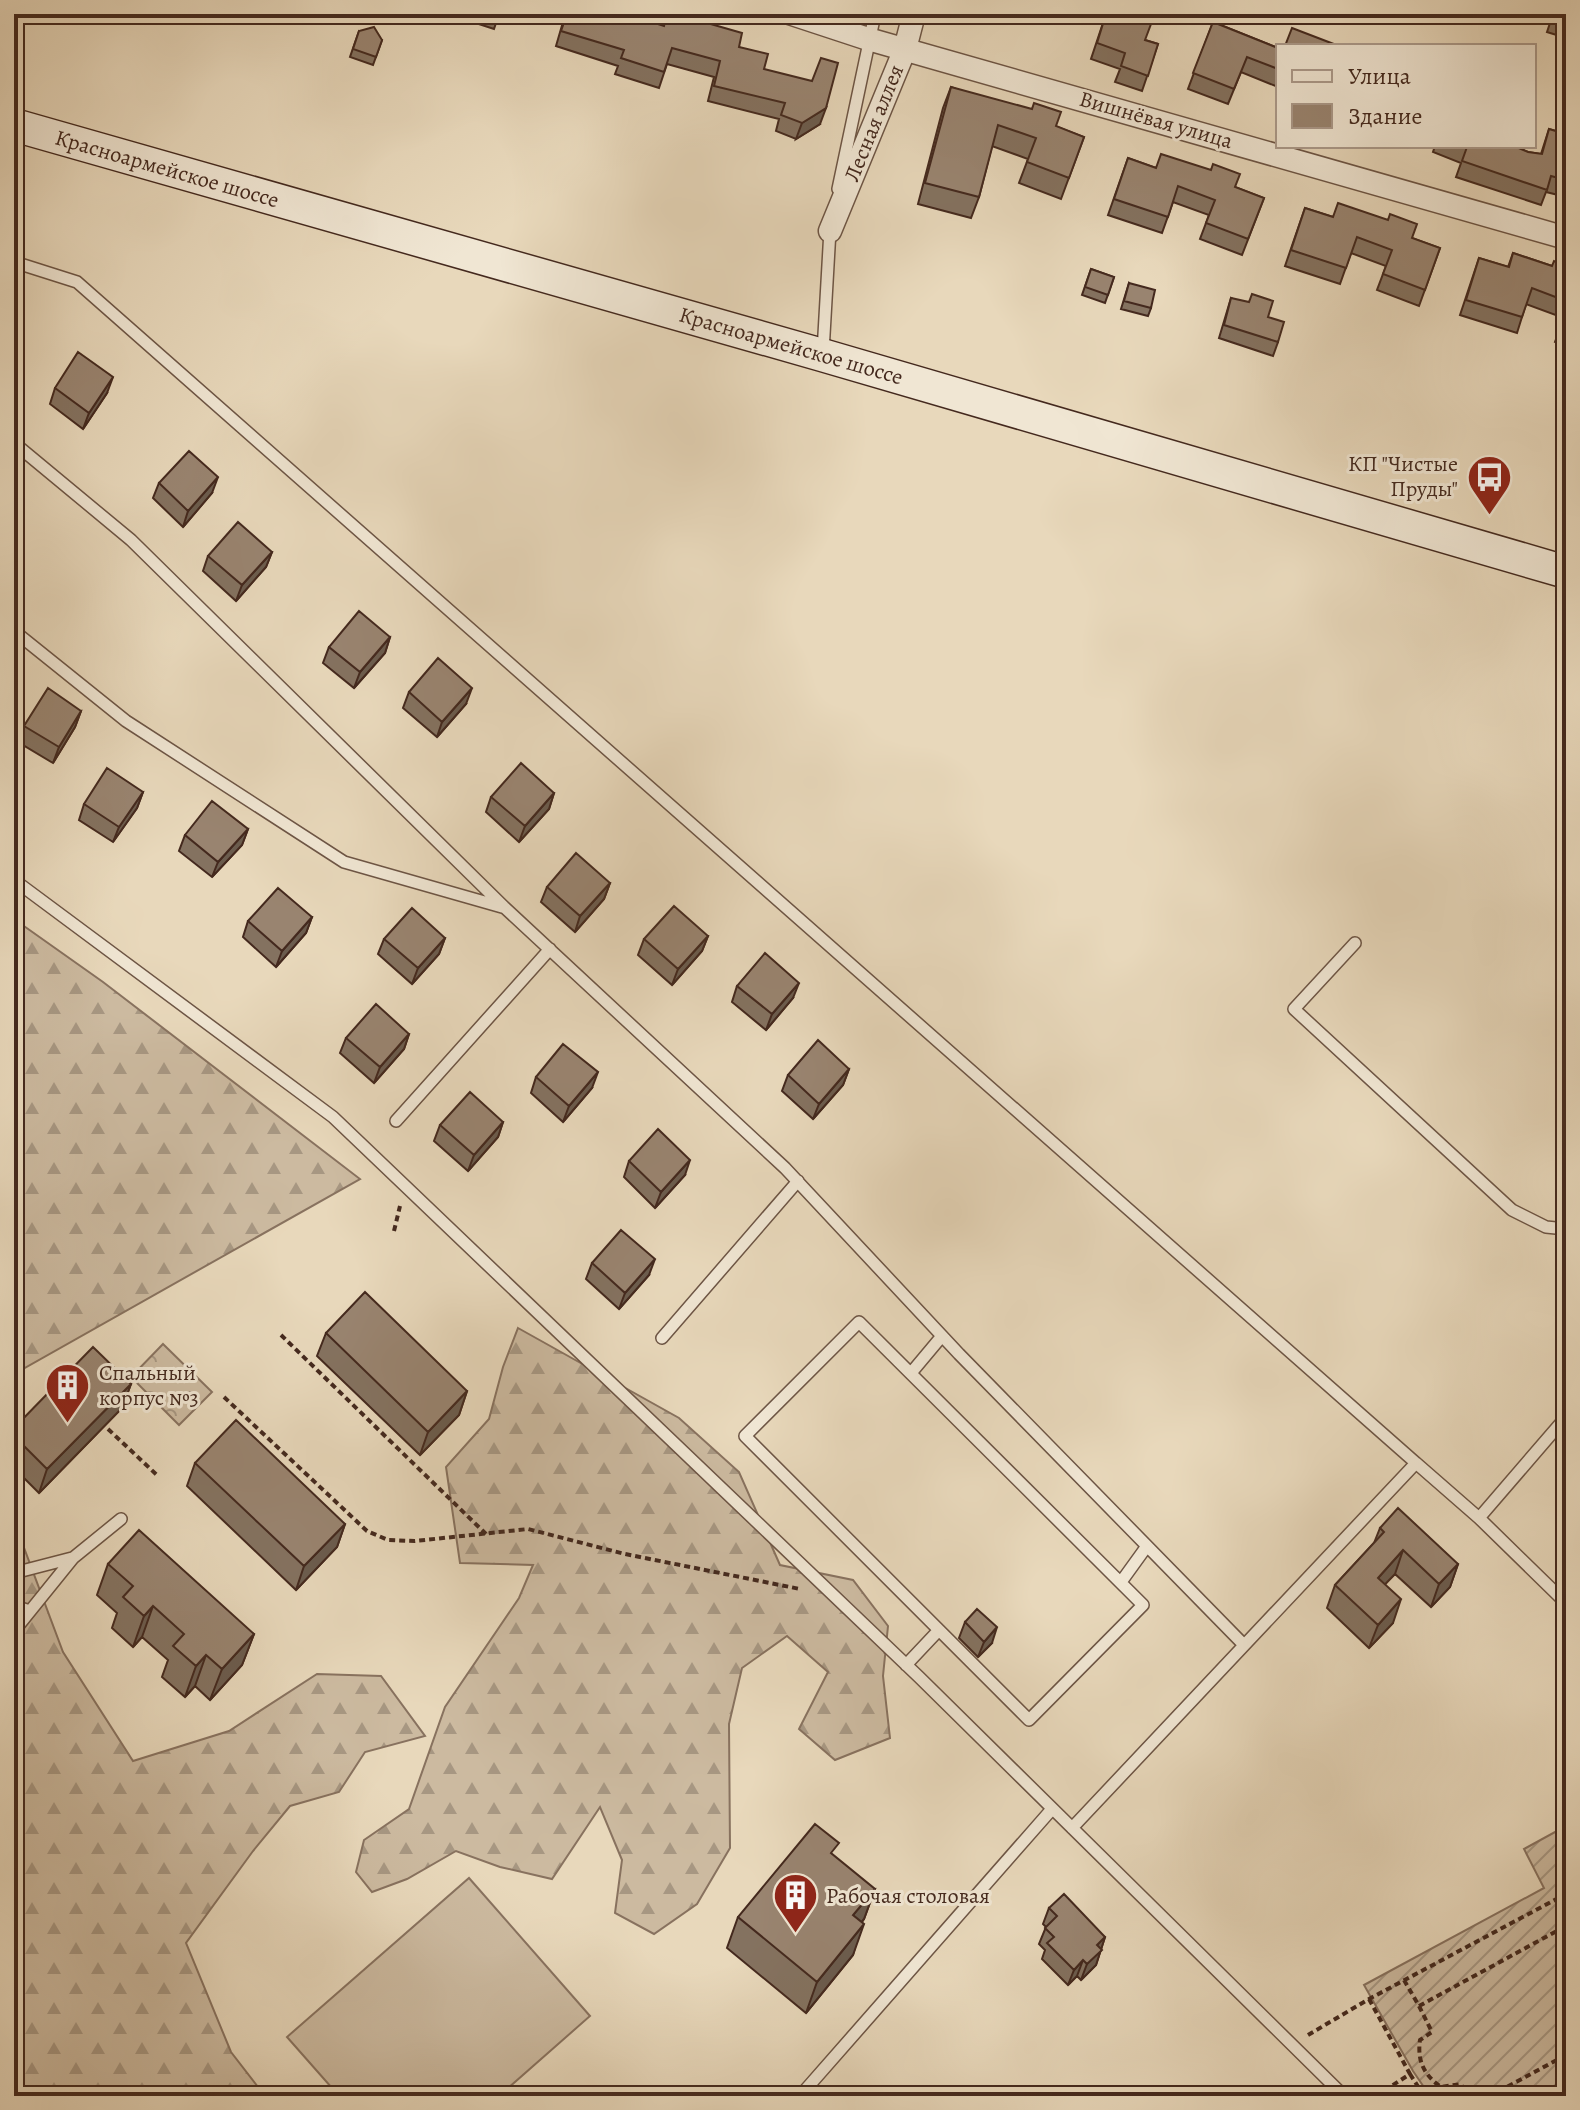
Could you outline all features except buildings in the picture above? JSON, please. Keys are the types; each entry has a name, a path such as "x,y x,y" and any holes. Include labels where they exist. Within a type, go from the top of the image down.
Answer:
{"main road":[{"name":"Красноармейское шоссе","path":"14,125 822,355 1566,572"}],"street":[{"name":"Вишнёвая улица","path":"792,14 868,39 1566,238"},
{"name":"Лесная аллея","path":"830,231 905,49 914,14"}],"lane":[{"path":"822,355 830,231 875,14"},
{"path":"14,262 77,282 1479,1518 1566,1603"},
{"path":"14,443 131,540 504,907 798,1181 942,1336 1244,1645"},
{"path":"14,631 126,721 344,862 504,907"},
{"path":"14,880 333,1117 906,1665 1344,2096"},
{"path":"1355,943 1294,1009 1512,1210 1546,1227 1566,1229"},
{"path":"396,1121 550,949"},
{"path":"662,1338 798,1181"},
{"path":"859,1322 911,1373 1143,1605 1029,1720 745,1436 859,1322"},
{"path":"911,1373 942,1336"},
{"path":"1479,1518 1566,1417"},
{"path":"1072,1828 1416,1463"},
{"path":"14,1631 73,1558 121,1519"},
{"path":"1121,1582 1147,1546"},
{"path":"14,1573 73,1558"},
{"path":"14,1606 30,1611"},
{"path":"906,1665 939,1630"},
{"path":"800,2096 1052,1809"}],"path":[{"path":"281,1335 486,1534"},
{"path":"224,1397 367,1531 388,1540 415,1541 528,1529 625,1554 792,1586 843,1604"},
{"path":"108,1429 158,1476"},
{"path":"1292,2045 1369,1999 1564,1895 1566,1906"},
{"path":"1419,2006 1566,1926"},
{"path":"1404,1980 1432,2032 1420,2040 1418,2051 1421,2065 1430,2079 1441,2087 1461,2084 1467,2096"},
{"path":"1369,1999 1424,2096"},
{"path":"1490,2096 1566,2055"},
{"path":"1376,2096 1410,2074"}],"green space":[{"path":"14,919 103,982 360,1179 14,1374"},
{"path":"518,1328 679,1418 739,1472 780,1565 853,1580 888,1626 883,1676 890,1738 835,1760 799,1729 828,1672 787,1636 742,1668 729,1724 730,1848 697,1904 654,1934 615,1913 622,1860 600,1807 552,1879 500,1867 456,1851 407,1879 372,1892 356,1872 364,1840 409,1809 445,1707 519,1598 533,1565 460,1563 446,1467 489,1419 503,1367"},
{"path":"163,1344 212,1392 179,1425 131,1377"},
{"path":"14,1521 63,1652 133,1761 229,1731 317,1674 381,1676 425,1736 365,1752 339,1792 290,1806 186,1943 231,2052 265,2096 14,2096"},
{"path":"1566,1826 1566,2096 1430,2096 1364,1985 1544,1888 1524,1849"},
{"path":"469,1878 590,2016 499,2096 339,2096 287,2037"}],"place":[{"name":"КП \"Чистые Пруды\"","path":"1489,516"},
{"name":"Спальный корпус №3","path":"68,1425"},
{"name":"Рабочая столовая","path":"795,1935"}]}
